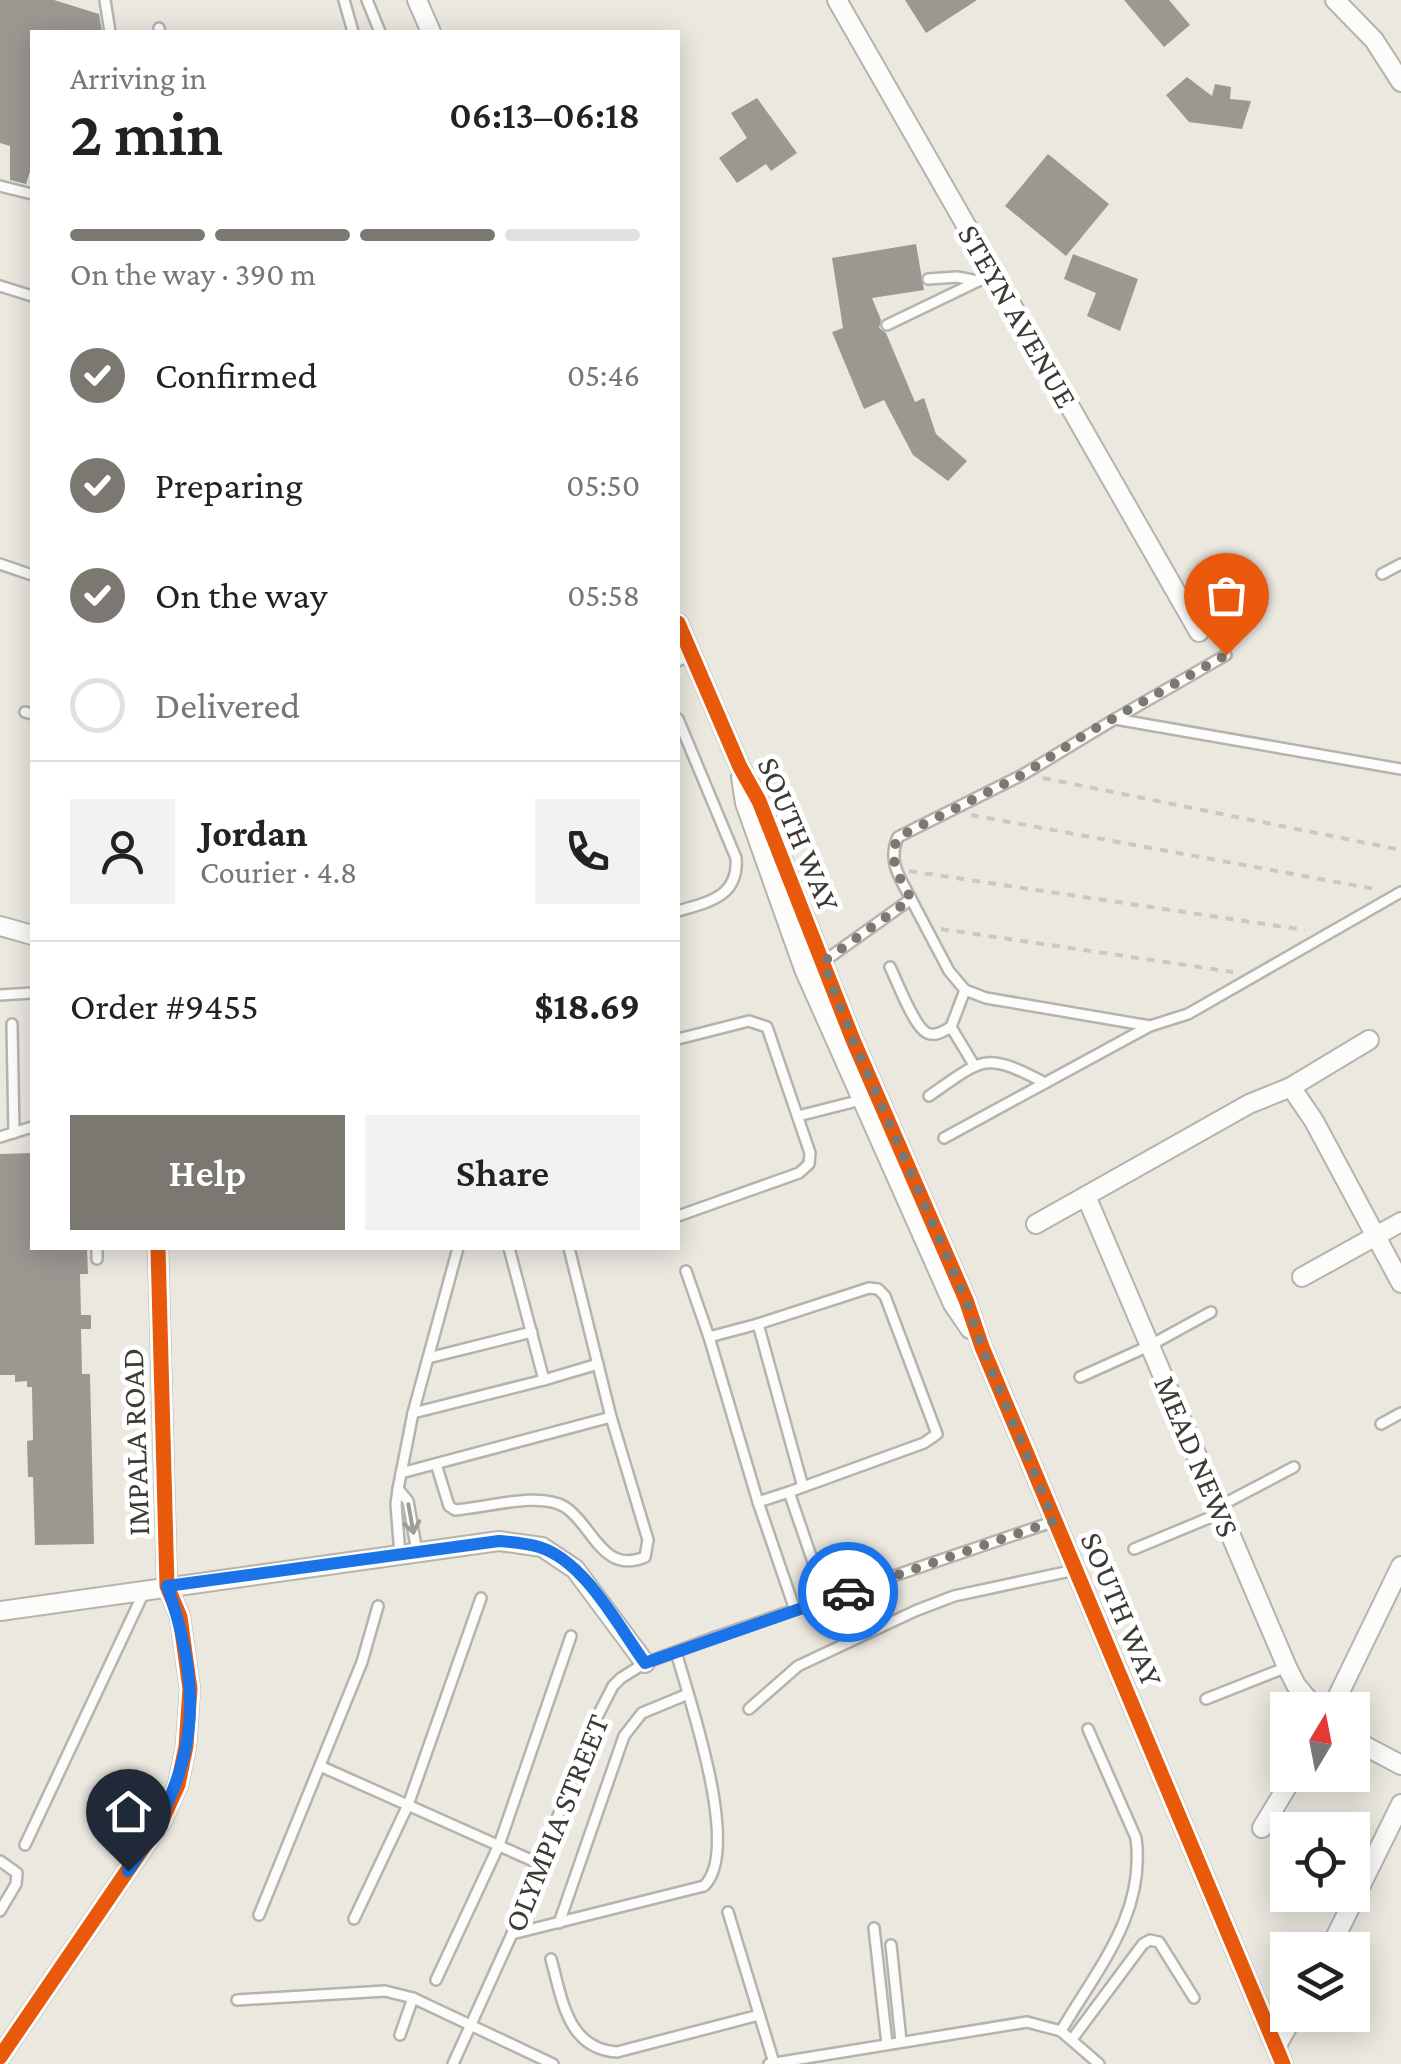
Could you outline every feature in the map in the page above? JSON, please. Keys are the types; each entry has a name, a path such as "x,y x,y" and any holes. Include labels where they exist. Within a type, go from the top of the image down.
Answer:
{"street":[{"path":"417,0 430,30"},
{"name":"STEYN AVENUE","path":"837,0 986,277 1199,632"},
{"path":"1335,0 1374,40 1401,82"},
{"name":"SOUTH WAY","path":"685,657 759,801 952,1304 982,1347 1280,2055"},
{"name":"SOUTH WAY","path":"740,767 746,803 804,969 870,1097"},
{"path":"0,926 30,934"},
{"path":"1036,1224 1369,1040"},
{"path":"1290,1087 1314,1121 1401,1283"},
{"name":"MEAD NEWS","path":"1086,1196 1287,1667 1302,1692"},
{"path":"1302,1277 1401,1222"},
{"name":"IMPALA ROAD","path":"0,2056 145,1847 178,1785 190,1724 190,1689 180,1617 167,1586 158,1250"},
{"path":"0,1611 499,1541 542,1547 557,1555 586,1580 645,1663"},
{"path":"1340,1692 1401,1566"},
{"path":"1370,1749 1401,1766"},
{"path":"1262,1828 1284,1792"},
{"path":"1338,1932 1401,1804"}],"lane":[{"path":"105,0 110,30"},
{"path":"344,0 352,30"},
{"path":"366,0 379,30"},
{"path":"0,186 30,194"},
{"path":"928,279 986,277"},
{"path":"887,325 986,277"},
{"path":"0,286 30,295"},
{"path":"0,564 30,574"},
{"path":"1382,574 1401,564"},
{"path":"1150,1026 986,998 965,990 949,970 894,869 893,847 898,837 1024,774 1226,655"},
{"path":"1115,719 1401,769"},
{"path":"680,725 736,858 736,871 730,888 718,898 680,910"},
{"path":"944,1138 1150,1026 1188,1014 1400,893"},
{"path":"804,969 823,962 911,899"},
{"path":"890,968 918,1025 927,1033 937,1034 950,1027 965,990"},
{"path":"0,995 30,994"},
{"path":"680,1038 749,1021 767,1027 810,1154 809,1164 798,1173 680,1215"},
{"path":"12,1024 14,1133"},
{"path":"950,1027 974,1065"},
{"path":"929,1096 974,1065 988,1060 1007,1064 1045,1083"},
{"path":"798,1116 870,1097"},
{"path":"0,1137 30,1128"},
{"path":"409,1554 396,1504 398,1489 413,1413 457,1250"},
{"path":"510,1250 544,1380"},
{"path":"436,1464 449,1506 455,1510 554,1501 569,1509 602,1548 621,1562 645,1557 648,1540 611,1416 570,1250"},
{"path":"686,1271 795,1610"},
{"path":"709,1337 869,1288 878,1289 885,1296 936,1428 936,1434 924,1443 758,1502"},
{"path":"1080,1377 1150,1346 1211,1312"},
{"path":"758,1324 803,1487"},
{"path":"428,1358 532,1332"},
{"path":"413,1413 598,1364"},
{"path":"1381,1424 1401,1413"},
{"path":"402,1473 611,1416"},
{"path":"1134,1549 1220,1510 1294,1467"},
{"path":"398,1489 408,1500 409,1554"},
{"path":"789,1492 826,1600"},
{"name":"OLYMPIA STREET","path":"453,2064 512,1934 605,1700 621,1678 645,1663 1054,1521"},
{"path":"749,1709 798,1666 914,1611 954,1596 1075,1570"},
{"path":"26,1845 145,1590"},
{"path":"354,1918 408,1805 480,1598"},
{"path":"259,1915 362,1662 378,1606"},
{"path":"436,1980 498,1845 571,1636"},
{"path":"512,1934 704,1886 712,1878 716,1861 716,1800 676,1652"},
{"path":"1206,1699 1287,1667"},
{"path":"558,1922 624,1736 642,1713 688,1694"},
{"path":"1061,2031 1112,1952 1130,1911 1135,1886 1136,1838 1088,1729"},
{"path":"320,1766 540,1864"},
{"path":"0,1861 17,1873 16,1884 0,1911"},
{"path":"728,1912 759,2015 779,2063 1027,2022 1061,2031 1099,2064"},
{"path":"874,1928 887,2044"},
{"path":"1072,2038 1150,1940 1159,1942 1194,1998"},
{"path":"891,1945 901,2041"},
{"path":"551,1959 570,2025 578,2036 604,2052 617,2052 759,2015"},
{"path":"238,2000 385,1991 414,1998 553,2064"},
{"path":"400,2034 414,1998"}],"path":[{"path":"1024,774 1401,850"},
{"path":"947,810 1400,893"},
{"path":"894,869 1330,933"},
{"path":"926,927 1256,975"}],"building":[{"path":"0,0 54,0 99,14 102,30 30,30 30,171 26,184 10,180 10,146 0,143"},
{"path":"905,0 977,0 926,33"},
{"path":"1124,0 1169,0 1190,25 1164,47"},
{"path":"1187,77 1212,96 1215,84 1231,87 1230,99 1251,101 1242,129 1189,122 1166,95"},
{"path":"757,98 797,153 771,171 766,164 737,183 719,158 747,138 731,113"},
{"path":"1048,154 1109,204 1066,256 1005,206"},
{"path":"916,244 924,290 872,298 881,320 879,328 886,333 915,402 924,398 936,434 967,461 948,481 913,455 884,400 864,409 832,332 843,328 832,258"},
{"path":"1073,254 1138,279 1120,331 1087,316 1096,293 1064,279"},
{"path":"30,1153 30,1250 87,1250 88,1274 80,1274 81,1315 91,1315 91,1329 81,1329 82,1374 90,1374 94,1544 35,1545 33,1477 28,1477 27,1441 33,1440 32,1387 27,1387 27,1381 15,1382 15,1375 0,1375 0,1154"}],"cycle path":[{"path":"680,628 740,767 759,801 853,1040 966,1300 982,1347 1283,2064"},
{"path":"0,2057 162,1820 178,1785 186,1746 190,1689 180,1617 167,1586 158,1250"}],"way so far":[{"path":"848,1592 1054,1521 966,1300 823,962 911,899 894,869 893,847 898,837 1024,774 1089,732 1226,655"}],"route":[{"path":"128,1871 162,1820 178,1785 190,1724 186,1650 180,1617 167,1586 499,1541 523,1543 542,1547 575,1569 645,1663 848,1592"}]}
